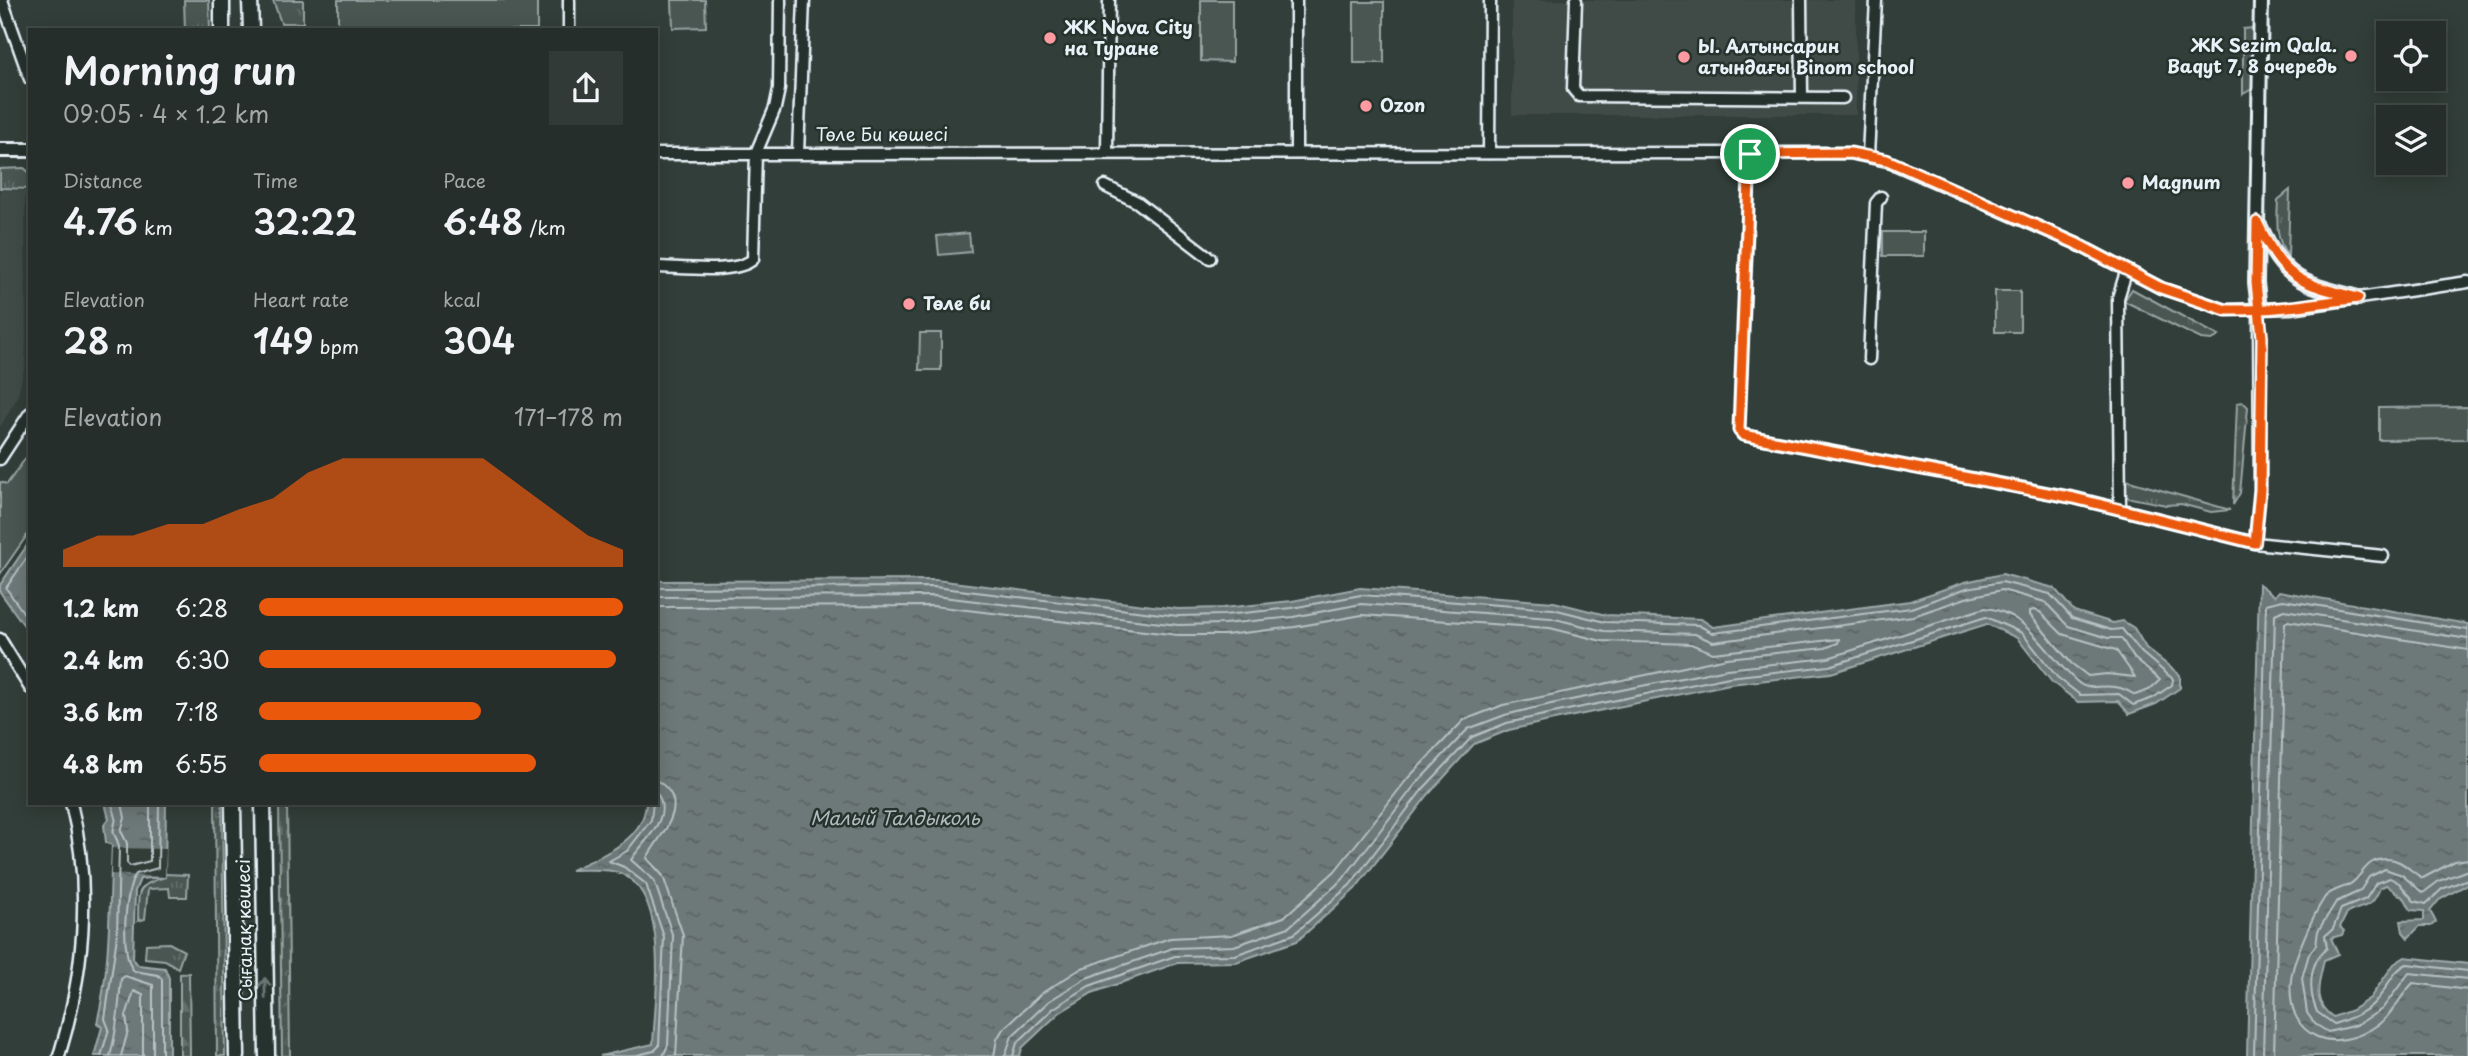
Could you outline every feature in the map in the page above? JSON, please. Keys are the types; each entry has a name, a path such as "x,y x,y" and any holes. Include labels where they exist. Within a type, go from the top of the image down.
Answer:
{"main road":[{"path":"222,0 222,28"},
{"path":"250,0 251,28"},
{"name":"Сығанақ көшесі","path":"233,805 237,1056"},
{"name":"Сығанақ көшесі","path":"262,805 267,1056"}],"street":[{"path":"2,0 28,73"},
{"path":"569,0 569,28"},
{"path":"658,267 743,267 753,260 756,153 775,108 779,89 780,0"},
{"path":"798,153 804,0"},
{"path":"1107,151 1109,0"},
{"path":"1489,153 1490,0"},
{"path":"1576,0 1573,89 1579,96 1843,98"},
{"path":"1801,0 1802,97"},
{"path":"1876,0 1868,155 2075,243 2161,288 2226,310 2291,308 2468,282"},
{"path":"2255,543 2260,490 2257,222 2261,0"},
{"path":"1296,1 1296,152"},
{"path":"0,150 28,150"},
{"name":"Төле Би көшесі","path":"658,154 1107,151 1868,155"},
{"path":"1750,154 1739,430 1749,436 2120,508 2255,543 2383,556"},
{"path":"1105,186 1137,202 1210,258"},
{"path":"1869,359 1876,203 1881,197"},
{"path":"2257,222 2275,259 2292,276 2312,286 2358,298"},
{"path":"2120,508 2118,298 2126,272"},
{"path":"0,459 28,416"},
{"path":"0,639 28,685"},
{"path":"59,1056 71,1016 84,921 79,848 71,805"}],"shaded area":[{"name":"Ы. Алтынсарин атындағы Binom school","path":"1512,0 1856,0 1856,115 1512,115"},
{"path":"0,190 25,191 26,339 25,366 17,398 0,427"}],"green space":[{"path":"184,0 209,0 210,28 185,28"},
{"path":"273,0 303,0 303,23 281,23"},
{"path":"338,0 537,0 537,28 338,28"},
{"path":"672,0 705,0 706,27 673,28"},
{"path":"1201,0 1232,0 1232,62 1201,61"},
{"path":"1354,2 1384,2 1384,63 1354,63"},
{"path":"2253,28 2252,89 2243,94 2243,29"},
{"path":"24,168 28,171 28,189 0,188 0,169"},
{"path":"2290,190 2288,256 2279,236 2277,215 2278,200"},
{"path":"1883,232 1924,232 1924,256 1883,256"},
{"path":"969,233 971,252 939,255 937,236"},
{"path":"2132,289 2219,336 2212,340 2201,339 2124,301"},
{"path":"1995,291 2020,291 2020,332 1995,332"},
{"path":"920,333 941,333 941,370 919,370"},
{"path":"2243,402 2248,407 2240,493 2233,505 2237,403"},
{"path":"2468,407 2468,439 2379,440 2379,408"},
{"path":"28,455 28,534 0,574 0,482 7,484"},
{"path":"2126,480 2230,510 2211,512 2181,504 2166,505 2126,497"},
{"path":"215,805 222,805 225,1056 217,1056"},
{"path":"279,805 287,805 290,1056 282,1056"},
{"path":"165,874 188,875 187,897 170,897 169,888 148,889 145,919 138,921 140,891 148,883 165,877"},
{"path":"169,943 184,951 178,968 165,960 145,958 146,944"},
{"path":"189,973 190,1056 180,1056 180,974"}],"water":[{"path":"28,544 28,631 0,592 0,585"},
{"name":"Малый Талдыколь","path":"2002,574 2054,588 2074,611 2113,623 2123,621 2134,628 2146,648 2180,675 2180,688 2156,704 2129,714 2118,701 2078,702 2052,682 2017,638 1987,624 1831,673 1730,684 1509,730 1474,744 1428,795 1355,889 1297,941 1236,962 1177,963 1092,993 1059,1013 1022,1048 1020,1056 600,1056 653,1044 657,976 653,925 647,902 636,884 620,873 571,870 619,846 638,828 646,805 658,805 658,581 935,580 1178,609 1223,608 1292,601 1360,588 1554,602 1606,615 1701,619 1713,627 1910,601 1965,582"},
{"path":"2259,584 2275,596 2279,591 2468,624 2468,884 2439,900 2430,911 2436,922 2431,926 2420,926 2408,938 2403,932 2401,921 2424,920 2424,911 2411,910 2405,899 2386,885 2380,888 2371,903 2347,913 2340,927 2344,931 2342,935 2331,938 2338,954 2324,960 2318,991 2321,1005 2333,1017 2352,1010 2370,998 2394,964 2405,957 2468,964 2468,1056 2247,1056"},
{"path":"106,805 166,805 165,877 140,879 135,891 133,959 138,965 165,968 169,978 169,1056 94,1056 102,1027 97,1023 105,979 110,912 112,845 106,842 104,825 109,819"}],"pier":[{"path":"112,848 166,849 165,877 111,874"}],"place":[{"name":"ЖК Nova City на Туране","path":"1050,38"},
{"name":"ЖК Sezim Qala. Baqyt 7, 8 очередь","path":"2351,56"},
{"name":"Ы. Алтынсарин атындағы Binom school","path":"1684,57"},
{"name":"Ozon","path":"1366,106"},
{"name":"Magnum","path":"2128,183"},
{"name":"Төле би","path":"909,304"}],"route":[{"path":"1750,154 1739,430 1743,435 2074,498 2255,543 2260,490 2262,337 2259,309 2256,283 2257,222 2275,259 2292,276 2312,286 2358,298 2291,308 2259,309 2232,310 2226,310 2161,288 2075,243 1887,160 1850,153 1750,154"}]}
